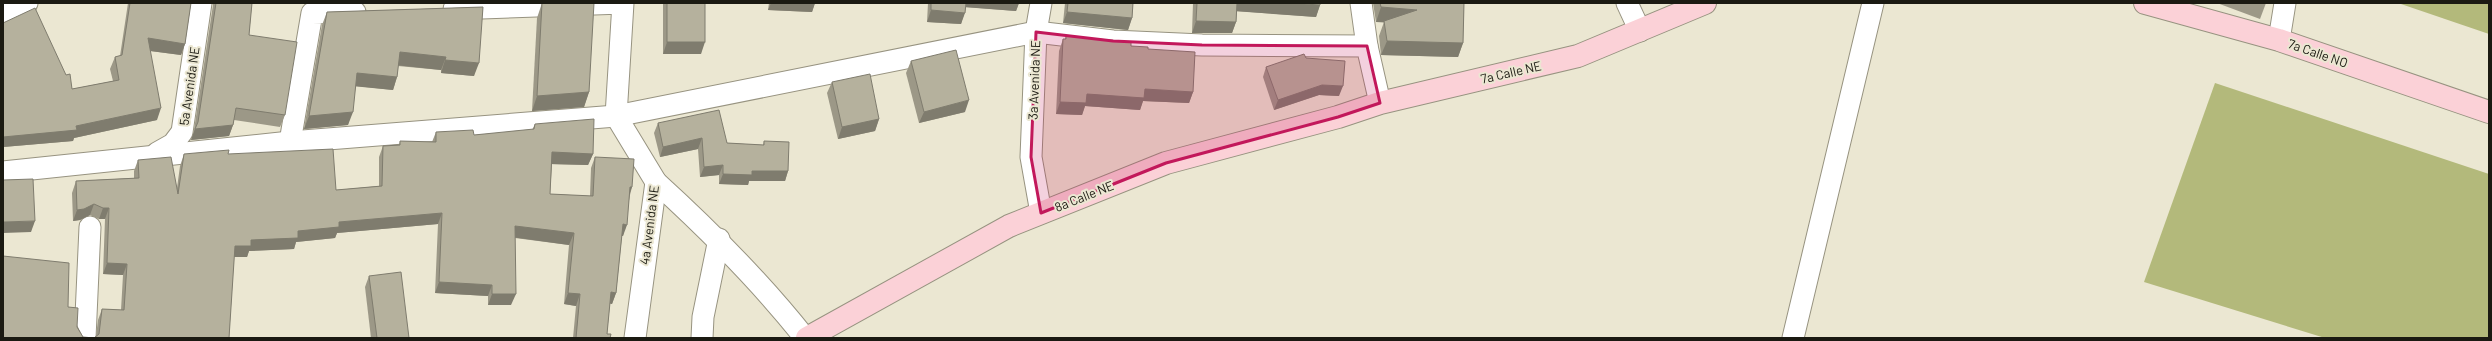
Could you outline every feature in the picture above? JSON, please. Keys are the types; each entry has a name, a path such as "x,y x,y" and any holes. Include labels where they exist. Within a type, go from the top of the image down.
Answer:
{"street":[{"path":"3,15 27,3"},
{"name":"5a Avenida NE","path":"153,155 173,144 182,132 201,3"},
{"path":"432,9 623,3 616,116"},
{"name":"3a Avenida NE","path":"1041,3 1036,32 1031,157 1041,213"},
{"path":"1361,3 1367,46 1380,102"},
{"path":"1627,3 1640,31"},
{"name":"7a Calle NE","path":"1380,102 1578,56 1705,3"},
{"path":"1793,338 1873,3"},
{"name":"7a Calle NO","path":"2145,3 2279,40 2489,112"},
{"path":"2279,40 2285,3"},
{"path":"290,142 312,13 376,11"},
{"path":"3,172 153,155 290,142 616,116 1036,32 1113,42 1202,45 1367,46"},
{"name":"8a Calle NE","path":"806,338 1009,226 1166,163 1338,117 1380,102"},
{"name":"4a Avenida NE","path":"616,116 656,182 635,338"},
{"path":"656,182 719,239 766,290 806,338"},
{"path":"84,338 90,227"},
{"path":"702,338 703,316 719,239"}],"highlighted area":[{"path":"1036,32 1113,41 1202,45 1367,46 1380,103 1338,117 1166,163 1041,213 1031,157"}],"green space":[{"path":"2398,3 2489,3 2489,34"},
{"path":"2215,83 2489,174 2489,338 2325,338 2144,282"}],"building":[{"path":"130,3 191,3 185,44 148,38 161,108 76,126 77,130 3,137 3,23 35,8 66,75 70,74 72,89 119,80 115,57 122,55"},
{"path":"216,3 252,3 249,35 297,42 285,115 236,108 233,125 195,129 198,122"},
{"path":"542,3 594,3 589,92 537,96"},
{"path":"667,3 705,3 705,42 667,42"},
{"path":"931,3 966,3 965,13 931,10"},
{"path":"1068,3 1133,3 1132,18 1067,12"},
{"path":"1197,3 1237,3 1236,22 1196,21"},
{"path":"1289,3 1320,3 1320,5"},
{"path":"1380,3 1464,3 1463,43 1387,41 1384,21 1417,10 1381,7"},
{"path":"483,7 479,63 445,60 446,57 400,52 397,77 357,73 353,112 309,116 327,12"},
{"path":"1066,36 1131,42 1131,46 1148,47 1148,49 1195,52 1193,92 1145,89 1144,98 1087,94 1086,103 1060,102 1063,39 1066,39"},
{"path":"956,50 969,100 924,112 911,61"},
{"path":"1304,54 1306,58 1345,61 1343,86 1322,85 1278,100 1266,67"},
{"path":"870,74 879,119 842,127 832,82"},
{"path":"719,110 727,143 764,145 764,141 789,142 788,171 752,171 752,175 723,174 723,165 704,167 702,138 663,147 658,123"},
{"path":"594,119 593,154 552,152 550,194 593,196 595,157 634,159 627,225 623,224 616,293 611,292 607,334 611,334 610,338 576,338 580,294 568,293 574,233 515,226 516,294 492,294 492,285 439,282 442,213 339,222 339,227 298,231 298,238 251,240 251,246 235,246 229,338 94,338 99,334 102,309 124,310 127,264 107,263 109,208 103,208 94,204 84,209 77,210 76,181 139,178 138,160 171,157 178,194 184,154 229,150 228,154 333,149 336,190 382,186 383,146 400,145 400,141 436,142 436,132 473,130 474,135 534,129 535,124"},
{"path":"33,179 35,221 3,222 3,180"},
{"path":"3,256 69,263 68,307 78,308 77,327 83,337 94,338 3,338"},
{"path":"401,272 409,338 377,338 369,276"}]}
